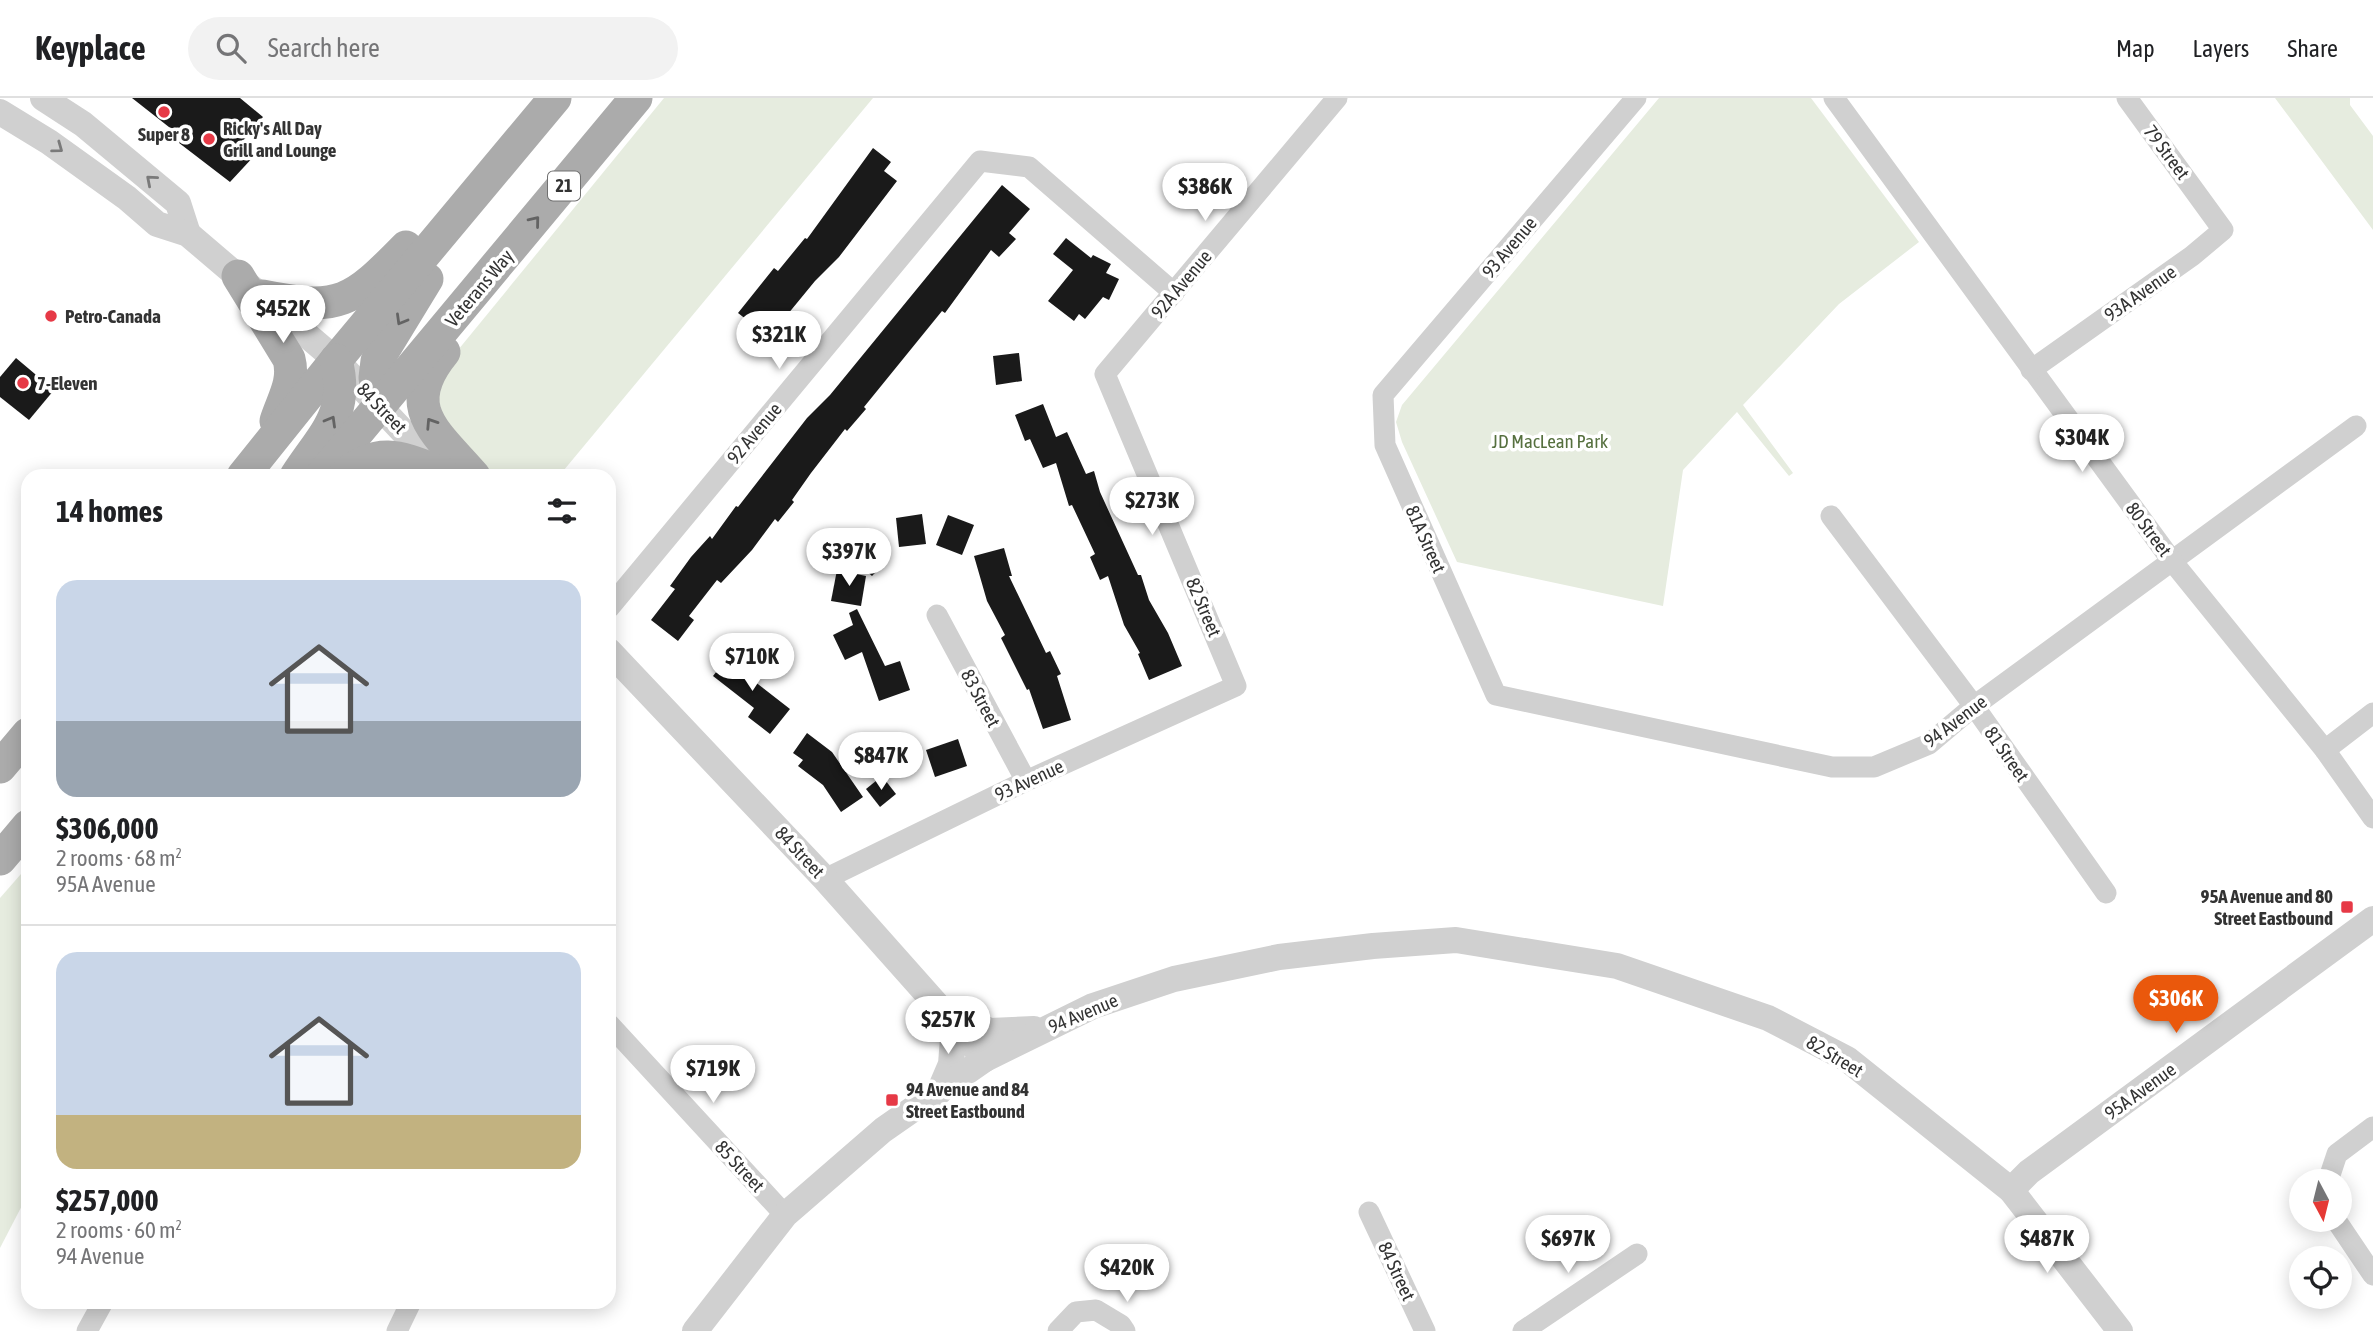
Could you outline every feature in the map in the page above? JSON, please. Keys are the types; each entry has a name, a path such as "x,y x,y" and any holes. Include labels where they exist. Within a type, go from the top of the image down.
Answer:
{"main road":[{"path":"249,469 336,360 555,98"},
{"name":"Veterans Way","path":"327,469 636,98"},
{"path":"250,286 302,304 318,304 353,294 368,286 462,192 507,157"},
{"path":"380,407 375,378 377,361 434,269 473,198"},
{"path":"450,469 428,420 422,401 422,389 431,368 476,314 492,274"},
{"path":"250,286 284,349 291,368 289,390 281,405 269,445"},
{"path":"300,469 341,403 342,388 336,360"},
{"path":"354,469 363,462 383,456 434,469"},
{"path":"0,767 21,742"},
{"path":"0,859 21,834"}],"street":[{"name":"84 Street","path":"43,98 83,124 178,203 188,234"},
{"name":"93 Avenue","path":"1383,395 1636,98"},
{"name":"80 Street","path":"1834,98 2172,561 2325,750 2373,818"},
{"name":"79 Street","path":"2127,98 2207,206"},
{"name":"92A Avenue","path":"1105,374 1331,100"},
{"name":"84 Street","path":"0,112 50,142 127,198 157,224 188,234 336,360 380,407 447,469"},
{"name":"92 Avenue","path":"616,600 980,161 1028,167 1174,293"},
{"name":"93A Avenue","path":"2031,370 2192,256 2223,230 2207,206"},
{"name":"82 Street","path":"1105,374 1236,686"},
{"name":"81A Street","path":"1383,395 1385,445 1488,678"},
{"name":"94 Avenue","path":"1488,678 1496,695 1832,768 1874,767 1929,744 1974,706 2356,426"},
{"name":"81 Street","path":"1831,516 1974,706 2106,893"},
{"name":"83 Street","path":"937,615 1026,781"},
{"name":"84 Street","path":"616,657 825,879 985,1059"},
{"name":"93 Avenue","path":"825,879 1026,781 1236,686"},
{"path":"2325,750 2373,713"},
{"name":"95A Avenue","path":"2011,1189 2029,1172 2373,919"},
{"name":"82 Street","path":"1456,940 1617,966 1768,1018 1847,1059 2011,1189 2120,1331"},
{"name":"94 Avenue","path":"695,1331 785,1215 883,1130 985,1059 1093,1006 1174,979 1279,957 1456,940"},
{"path":"939,1092 951,1064 948,1019 990,1031 1048,1028"},
{"name":"85 Street","path":"616,1032 785,1215"},
{"path":"2332,1169 2337,1154 2373,1128"},
{"name":"84 Street","path":"1369,1212 1425,1331"},
{"path":"2344,1232 2373,1275"},
{"path":"1523,1331 1637,1254"},
{"path":"87,1331 99,1309"},
{"path":"397,1331 408,1309"},
{"path":"1058,1331 1076,1312 1096,1310 1121,1325 1125,1331"}],"green space":[{"path":"664,98 873,98 565,469 482,469 432,412 449,361"},
{"name":"JD MacLean Park","path":"1659,98 1811,98 1919,242 1839,304 1743,405 1793,473 1789,476 1737,412 1683,470 1663,606 1457,562 1402,442 1396,422 1402,405"},
{"path":"2275,98 2350,98 2350,105 2373,136 2373,230"},
{"path":"21,874 21,1208 0,1248 0,898"}],"building":[{"name":"Ricky's All Day Grill and Lounge","path":"132,98 240,98 263,117 243,141 256,154 230,182 170,136 174,131"},
{"path":"873,148 891,162 884,171 897,181 839,257 815,281 769,337 738,313 774,268 778,271 805,238 807,239"},
{"path":"1002,185 1030,209 1009,233 1016,239 999,257 991,250 945,313 942,311 864,407 866,409 847,431 845,429 778,522 775,519 752,550 721,583 717,580 689,616 694,620 678,641 651,620 675,589 670,586 691,557 710,536 712,539 807,418 830,395"},
{"path":"1066,238 1091,258 1093,255 1111,264 1106,273 1119,279 1109,300 1103,297 1085,319 1079,314 1074,321 1048,301 1073,270 1053,254"},
{"path":"1019,353 1022,381 996,385 993,356"},
{"name":"7-Eleven","path":"16,358 54,390 29,420 0,397 0,377"},
{"path":"1043,404 1056,437 1067,432 1086,474 1094,471 1100,492 1182,666 1149,680 1138,654 1140,653 1124,625 1108,576 1100,580 1090,557 1095,554 1072,505 1069,506 1056,463 1043,468 1030,439 1025,441 1015,415"},
{"path":"922,514 926,544 899,547 896,518"},
{"path":"948,515 974,525 962,555 936,545"},
{"path":"863,532 890,557 872,576 845,551"},
{"path":"1004,548 1012,576 1009,576 1046,653 1050,651 1061,674 1057,676 1071,720 1043,729 1029,689 1027,690 1001,638 1005,635 987,601 974,556"},
{"path":"837,570 866,576 861,606 831,601"},
{"path":"857,609 885,666 900,661 910,690 879,701 862,652 845,660 833,635 853,625 849,613"},
{"path":"731,653 755,671 750,678 790,709 770,734 748,717 754,708 713,676"},
{"path":"807,733 832,752 863,797 841,812 823,785 798,766 803,760 793,753"},
{"path":"958,739 967,766 935,777 926,750"},
{"path":"882,776 896,794 880,807 866,789"}],"place":[{"name":"Super 8","path":"164,112"},
{"name":"Ricky's All Day Grill and Lounge","path":"209,139"},
{"name":"Petro-Canada","path":"51,316"},
{"name":"7-Eleven","path":"23,383"},
{"name":"95A Avenue and 80 Street Eastbound","path":"2347,907"},
{"name":"94 Avenue and 84 Street Eastbound","path":"892,1100"}]}
